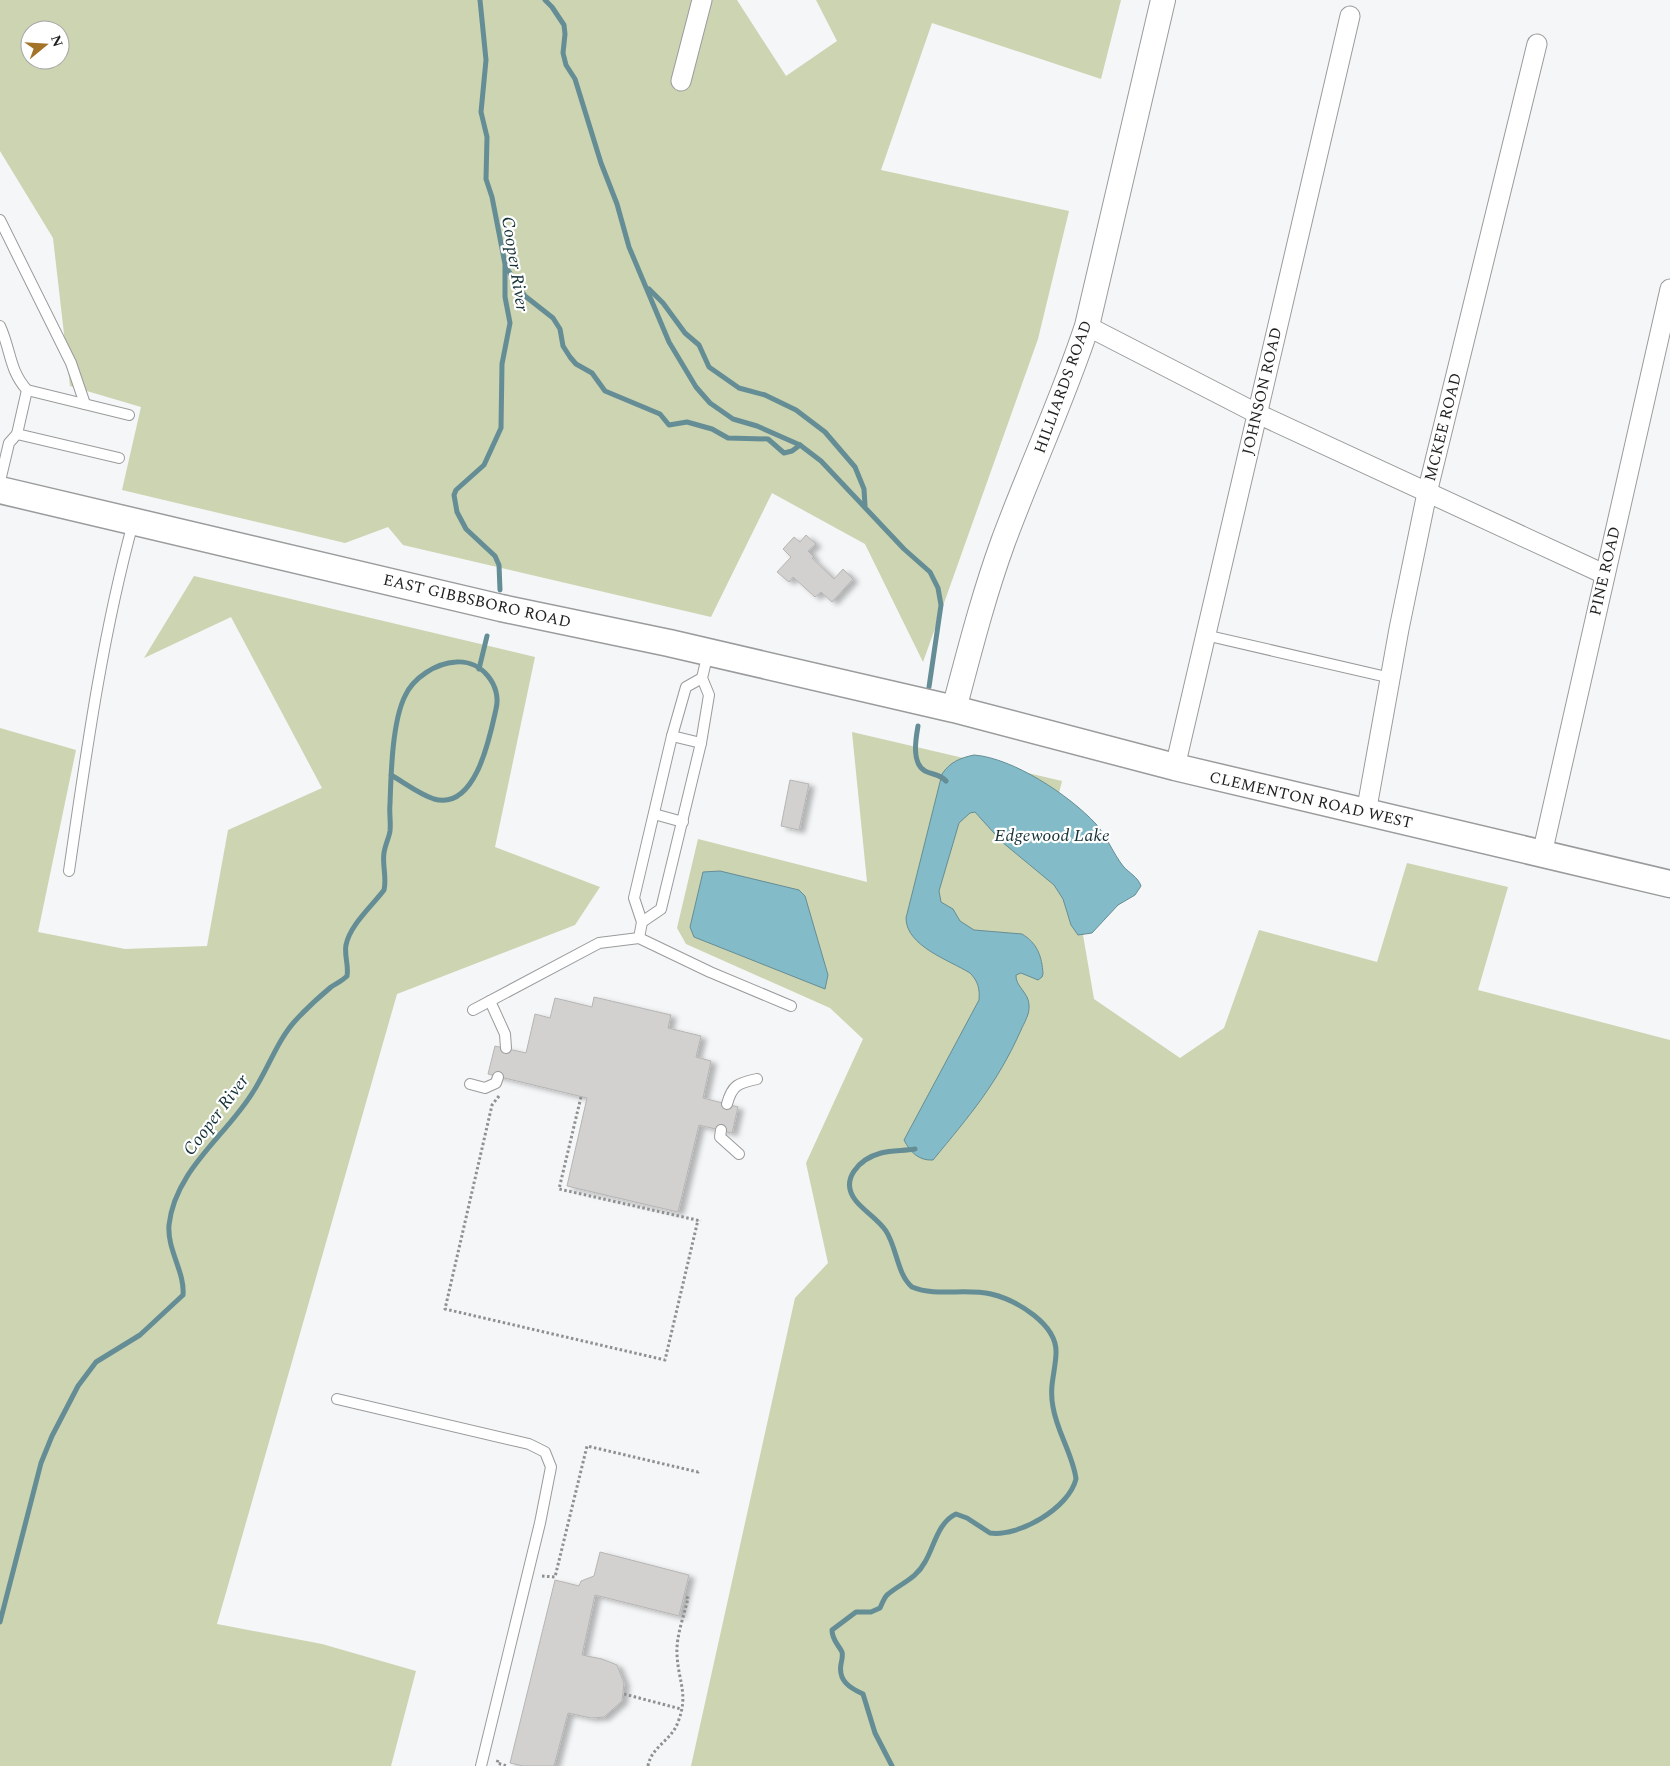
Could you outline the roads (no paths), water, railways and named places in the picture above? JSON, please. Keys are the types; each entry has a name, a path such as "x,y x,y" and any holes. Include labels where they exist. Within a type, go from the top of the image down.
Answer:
{"main road":[{"name":"EAST GIBBSBORO ROAD","path":"0,490 501,608 954,709"},
{"name":"CLEMENTON ROAD WEST","path":"954,709 1175,767 1670,884"}],"street":[{"path":"681,81 702,0"},
{"name":"HILLIARDS ROAD","path":"954,709 981,606 1003,541 1071,373 1086,326 1163,0"},
{"name":"JOHNSON ROAD","path":"1175,767 1350,16"},
{"name":"MCKEE ROAD","path":"1366,813 1427,493 1537,44"},
{"name":"PINE ROAD","path":"1542,854 1670,289"},
{"path":"1086,326 1256,413 1604,574"}],"lane":[{"path":"0,220 71,363 85,404"},
{"path":"0,326 6,340 16,377 27,390 130,414"},
{"path":"17,434 27,390"},
{"path":"0,481 4,442 17,434 119,458"},
{"path":"69,871 92,713 123,558 133,521"},
{"path":"1205,636 1391,678"},
{"path":"642,922 661,910 683,822 701,743 709,695 702,678 708,653"},
{"path":"639,938 642,922 634,898 672,736 686,687 702,678"},
{"path":"672,736 701,743"},
{"path":"654,814 683,822"},
{"path":"473,1010 599,943 639,938 710,972 791,1006"},
{"path":"490,1002 505,1034 506,1048"},
{"path":"470,1084 485,1088 496,1083 498,1077"},
{"path":"727,1104 730,1091 741,1083 757,1079"},
{"path":"721,1130 720,1137 739,1154"},
{"path":"337,1399 529,1444 545,1452 551,1467 481,1766"}],"water":[{"name":"Edgewood Lake","path":"974,755 1006,763 1023,771 1071,801 1096,824 1123,866 1136,878 1141,886 1135,895 1118,905 1092,933 1078,935 1071,925 1063,899 1054,885 1002,842 975,812 970,813 959,823 939,891 941,902 953,909 960,921 974,930 1022,934 1038,951 1043,974 1038,980 1021,973 1016,975 1018,983 1027,997 1029,1012 1012,1049 982,1098 933,1160 928,1160 916,1155 904,1140 979,1000 979,992 977,982 970,973 930,951 913,937 908,928 906,918 942,774 948,766 956,761"},
{"path":"720,871 799,890 805,896 828,975 825,989 694,937 690,927 703,872"}],"waterway":[{"name":"Cooper River","path":"480,0 486,60 481,112 487,137 486,179 492,197 505,264 505,297 510,323 502,364 501,428 484,465 456,490 454,495 457,512 466,529 495,556 499,565 500,590"},
{"path":"545,0 564,25 563,53 566,65 575,79 601,163 617,204 629,247 669,342 696,387 710,403 733,419 757,426 800,445 821,461 904,549 930,572 938,588 941,605 929,687"},
{"path":"506,267 525,296 553,318 560,329 563,346 570,357 576,364 592,373 605,391 660,414 669,425 687,422 712,429 728,438 768,439 784,453 792,451 800,445"},
{"path":"649,289 663,303 685,333 699,345 709,367 739,388 765,395 796,410 825,432 855,467 864,489 865,506"},
{"name":"Cooper River","path":"479,669 487,636"},
{"name":"Cooper River","path":"0,1622 41,1463 52,1436 78,1386 96,1362 140,1335 183,1295 183,1286 169,1234 173,1205 181,1187 203,1154 253,1092 289,1029 317,999 347,976 346,945 348,938 357,923 384,890 384,858 390,831 391,779 392,764 393,749 397,720 405,696 419,678 441,665 456,662 465,663 474,665 482,670 493,683 497,700 496,709 485,753 470,783 461,794 448,800 434,799 417,791 412,788 396,778 391,775"},
{"path":"918,726 915,750 918,762 925,771 939,776 946,781"},
{"path":"892,1766 875,1733 863,1694 846,1683 841,1675 842,1652 834,1639 832,1630 856,1612 871,1612 880,1608 887,1595 917,1573 925,1562 941,1529 956,1514 967,1518 990,1533 1015,1530 1028,1525 1053,1510 1064,1500 1076,1479 1072,1461 1053,1407 1052,1386 1056,1354 1055,1343 1043,1323 1023,1308 991,1294 981,1292 941,1292 912,1287 903,1275 886,1231 856,1201 851,1193 851,1178 854,1171 865,1160 885,1152 915,1149"}]}
